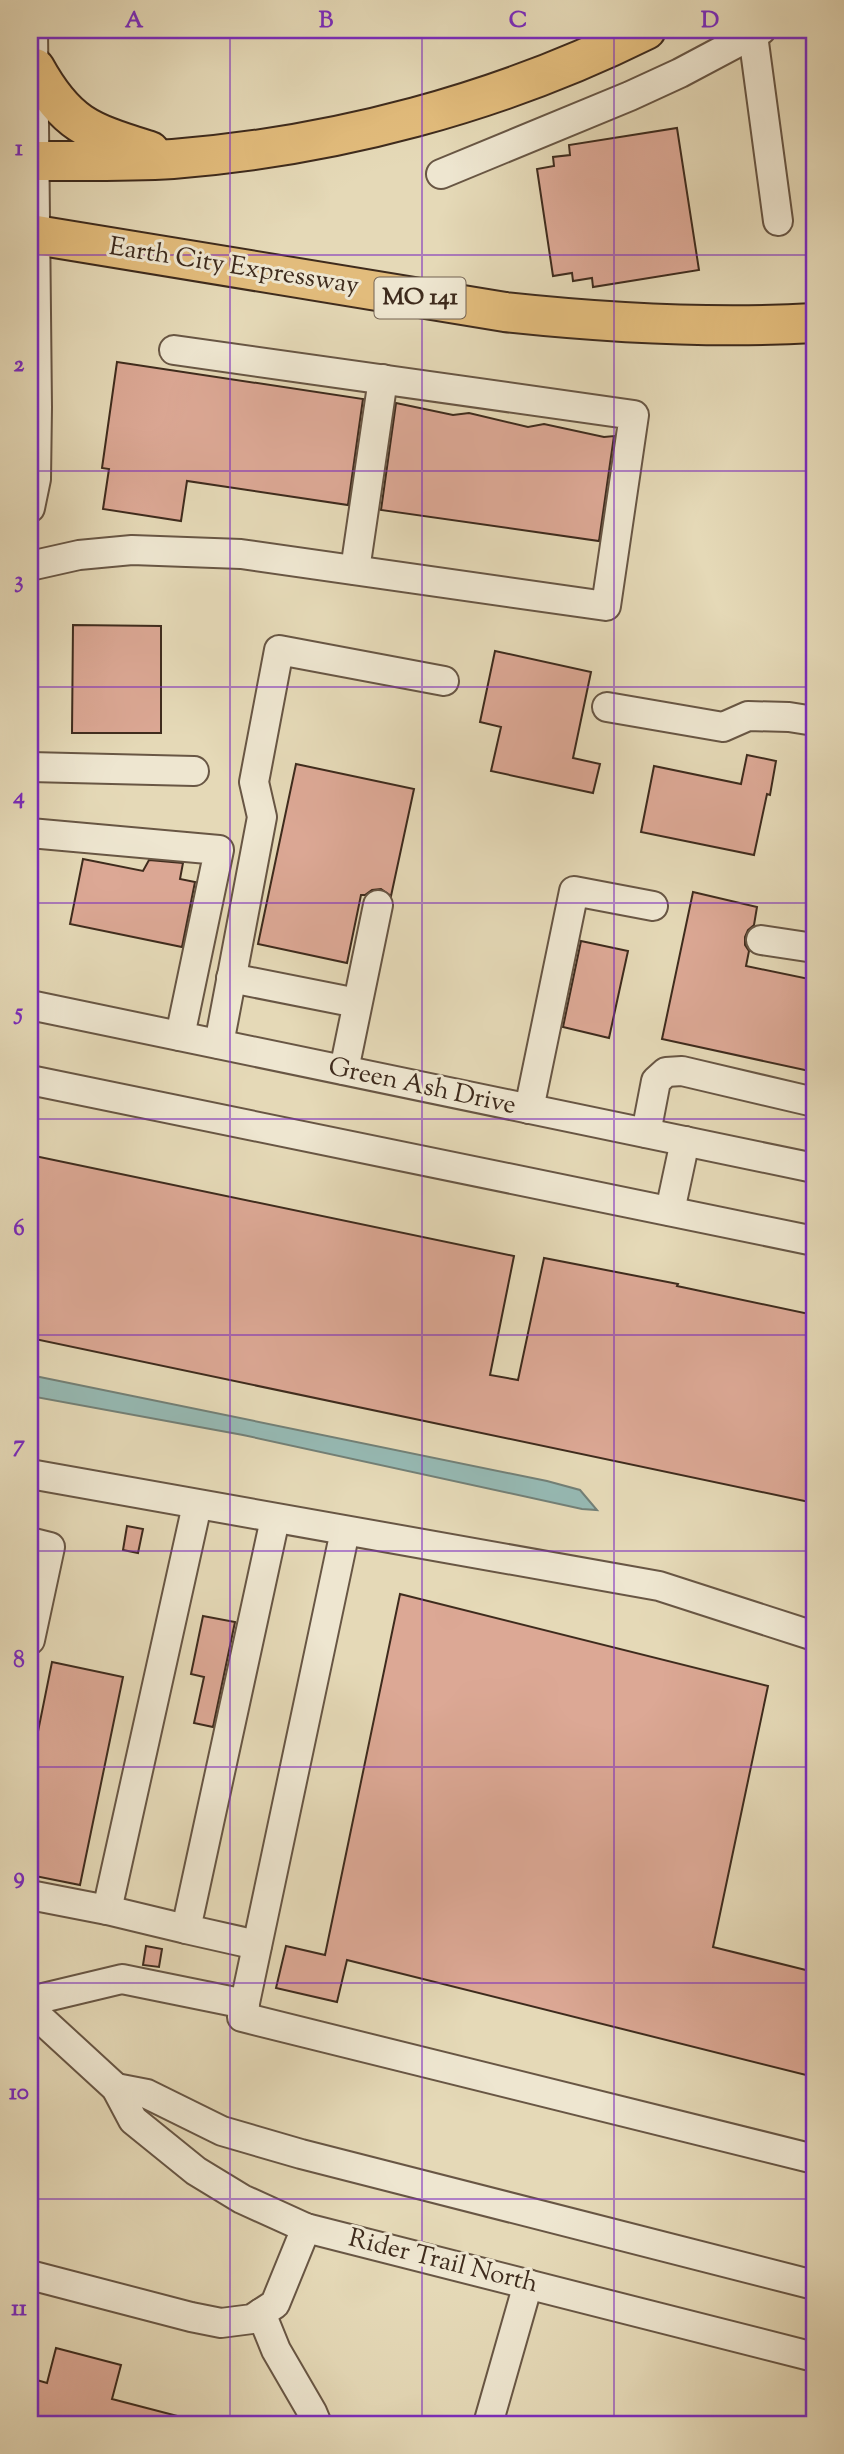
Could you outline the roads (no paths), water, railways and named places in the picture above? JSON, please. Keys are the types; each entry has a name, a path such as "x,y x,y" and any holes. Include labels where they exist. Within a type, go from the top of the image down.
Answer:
{"highway":[{"path":"32,161 172,159 280,146 350,133 489,95 556,70 646,30"},
{"path":"34,68 53,100 84,126 118,141 172,159"},
{"name":"Earth City Expressway","path":"33,234 518,313 650,324 722,326 814,323"}],"street":[{"path":"30,508 36,479 33,427 33,30"},
{"path":"441,174 488,152 630,96 757,32 778,221"},
{"path":"30,566 79,555 132,550 242,554 606,606 634,415 174,350"},
{"path":"355,570 383,379"},
{"path":"219,1044 262,817 254,782 279,650 444,681"},
{"path":"607,707 723,727 748,716 789,717 814,721"},
{"path":"30,768 194,771"},
{"path":"30,833 219,850 180,1036"},
{"path":"529,1109 573,891 653,906"},
{"path":"344,1070 378,905"},
{"path":"761,940 814,948"},
{"path":"231,978 357,1003"},
{"name":"Green Ash Drive","path":"30,1005 814,1168"},
{"path":"646,1133 656,1081 666,1072 682,1071 814,1102"},
{"path":"30,1080 814,1241"},
{"path":"670,1212 685,1141"},
{"path":"30,1474 197,1506 659,1586 814,1636"},
{"path":"107,1910 197,1506"},
{"path":"186,1929 275,1519"},
{"path":"345,1531 242,2017 814,2159"},
{"path":"30,1542 50,1546 30,1640"},
{"path":"30,1895 257,1945"},
{"path":"30,2001 122,1979 245,2004"},
{"name":"Rider Trail North","path":"30,2009 116,2088 133,2120 196,2171 242,2199 306,2228 814,2357"},
{"path":"116,2088 147,2094 222,2131 301,2154 814,2285"},
{"path":"30,2275 221,2323 252,2319 275,2304 306,2228"},
{"path":"488,2424 528,2284"},
{"path":"261,2313 276,2350 317,2424"}],"water":[{"path":"30,1375 547,1481 580,1490 597,1510 582,1509 243,1435 30,1396"}]}
